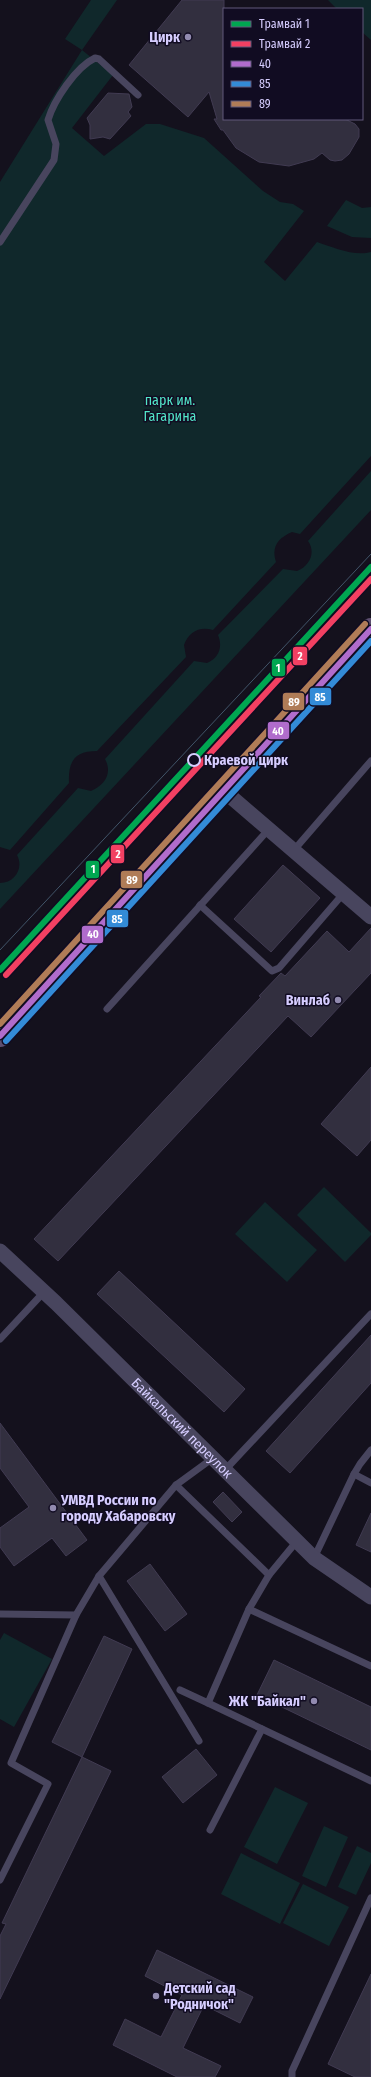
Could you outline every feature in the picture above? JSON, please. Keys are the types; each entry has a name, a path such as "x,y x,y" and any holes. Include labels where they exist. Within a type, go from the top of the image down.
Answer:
{"main road":[{"path":"0,1036 371,628"}],"street":[{"path":"224,790 371,917"},
{"name":"Байкальский переулок","path":"0,1251 44,1292 314,1558 371,1597"}],"lane":[{"path":"0,242 54,160 56,144 48,120 72,79 83,65 95,58 99,59 138,95"},
{"path":"294,850 371,761"},
{"path":"107,1009 269,829"},
{"path":"200,905 272,971 279,968 344,894"},
{"path":"0,1339 44,1292"},
{"path":"225,1470 371,1314"},
{"path":"314,1558 354,1474 371,1450"},
{"path":"0,1880 48,1784 11,1763 76,1615 99,1576 176,1486 213,1458"},
{"path":"354,1474 371,1482"},
{"path":"176,1486 269,1575"},
{"path":"208,1703 249,1609 269,1575 297,1541"},
{"path":"99,1576 199,1741"},
{"path":"249,1609 371,1666"},
{"path":"0,1614 76,1615"},
{"path":"180,1690 371,1781"},
{"path":"210,1830 262,1729"},
{"path":"292,2077 292,2071 371,1898"}],"green space":[{"path":"91,0 117,0 82,50 65,39"},
{"path":"328,0 371,0 371,40 363,33 363,8 336,8"},
{"name":"парк им. Гагарина","path":"82,50 113,75 72,128 104,156 146,124 160,124 204,138 263,191 280,202 293,204 304,211 264,262 285,281 317,242 336,249 351,252 371,252 371,456 300,534 292,532 279,540 274,552 276,562 213,630 203,629 192,633 184,645 186,657 97,751 83,753 74,759 71,764 69,783 10,850 0,847 0,182"},
{"path":"346,200 362,208 371,207 371,238 352,237 327,226"},
{"path":"371,471 371,510 0,909 0,883 14,878 17,874 19,870 19,860 17,855 78,788 91,791 100,786 108,774 105,759 194,661 207,663 217,655 220,648 218,635 283,569 297,571 305,566 311,554 308,541"},
{"path":"324,1187 371,1233 371,1235 345,1262 297,1215"},
{"path":"265,1202 317,1250 287,1282 235,1234"},
{"path":"4,1633 52,1659 14,1727 0,1719 0,1640"},
{"path":"275,1787 308,1803 277,1864 244,1847"},
{"path":"324,1826 348,1837 326,1887 302,1876"},
{"path":"357,1846 371,1853 371,1863 356,1895 338,1887"},
{"path":"241,1853 300,1883 280,1924 221,1894"},
{"path":"303,1884 349,1907 329,1946 283,1923"}],"building":[{"path":"182,0 224,0 223,120 347,120 355,124 359,129 359,137 349,154 342,160 330,160 322,153 314,159 289,166 259,162 236,148 223,130 221,130 214,119 217,119 209,92 188,117 129,65"},
{"path":"108,93 129,94 132,107 128,112 131,116 110,139 103,137 90,139 90,125 87,118"},
{"path":"283,865 320,898 271,952 234,919"},
{"path":"371,928 371,973 311,1037 288,1016 58,1261 34,1239 261,997 259,996 281,973 285,976 327,931 349,952"},
{"path":"371,1067 371,1140 357,1156 321,1124"},
{"path":"119,1271 245,1389 224,1412 97,1294"},
{"path":"371,1335 371,1383 290,1473 266,1451"},
{"path":"0,1423 87,1540 66,1556 52,1538 14,1566 0,1547 0,1528 29,1507 0,1468"},
{"path":"223,1492 242,1512 232,1522 213,1502"},
{"path":"371,1513 371,1552 356,1545"},
{"path":"150,1564 187,1614 165,1631 127,1581"},
{"path":"104,1636 132,1649 82,1757 52,1742"},
{"name":"ЖК \"Байкал\"","path":"274,1660 371,1707 371,1750 257,1695"},
{"path":"196,1749 217,1775 183,1803 162,1777"},
{"path":"82,1757 111,1771 0,1999 0,1936 6,1924 2,1923"},
{"path":"157,1950 253,1997 240,2023 204,2005 183,2048 221,2066 215,2077 177,2077 113,2045 125,2019 161,2037 182,1995 145,1976"},
{"path":"371,1974 371,2077 355,2077 328,2064"}],"tram line":[{"path":"0,950 371,554"},
{"name":"1","path":"0,970 371,567"},
{"name":"2","path":"6,975 371,579"}],"transit line":[{"name":"89","path":"0,1024 365,624"},
{"name":"40","path":"0,1036 371,629"},
{"name":"85","path":"6,1041 371,641"}],"place":[{"name":"Цирк","path":"188,37"},
{"name":"Краевой цирк","path":"194,760"},
{"name":"Винлаб","path":"338,1000"},
{"name":"УМВД России по городу Хабаровску","path":"53,1508"},
{"name":"ЖК \"Байкал\"","path":"314,1701"},
{"name":"Детский сад \"Родничок\"","path":"156,1996"}]}
